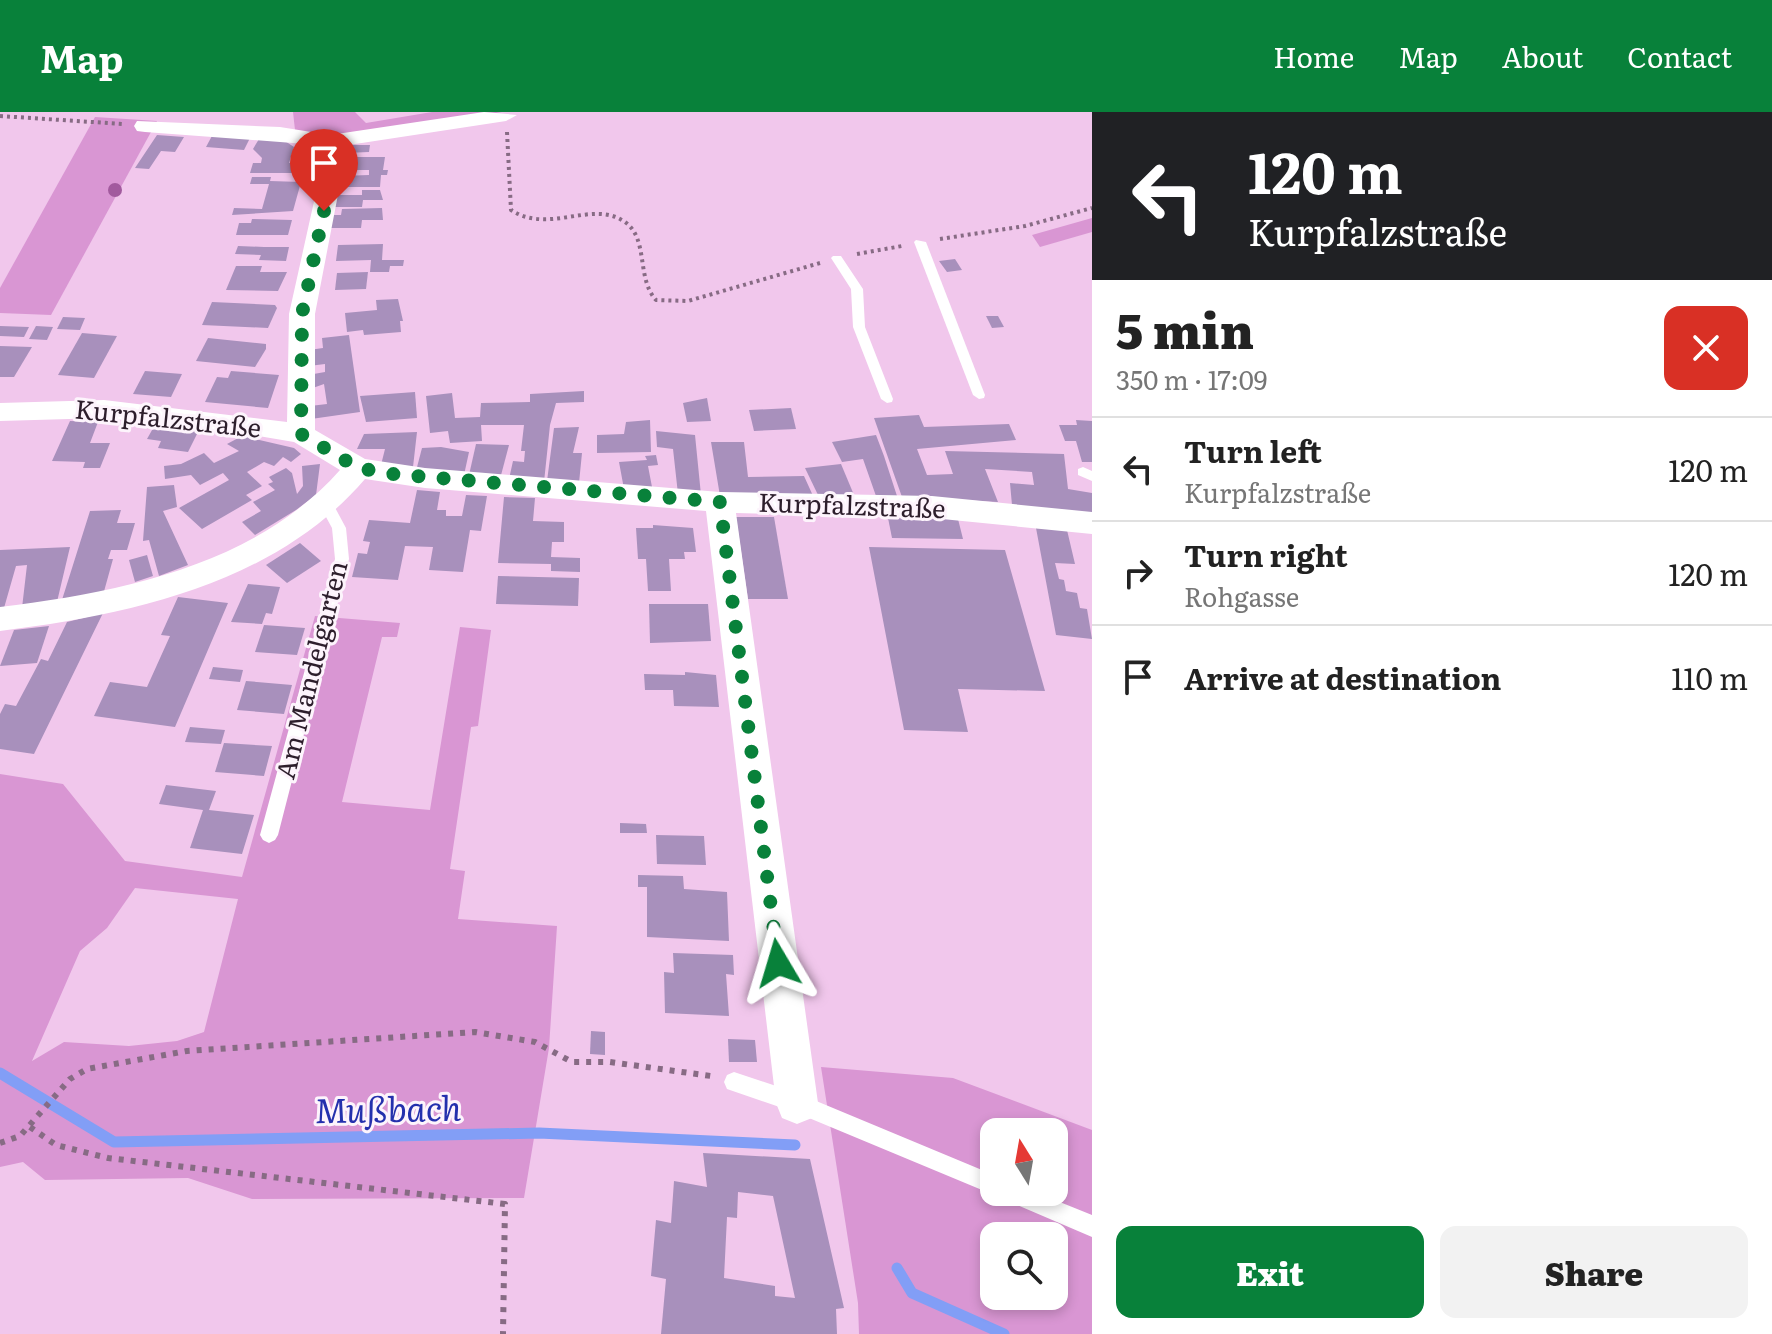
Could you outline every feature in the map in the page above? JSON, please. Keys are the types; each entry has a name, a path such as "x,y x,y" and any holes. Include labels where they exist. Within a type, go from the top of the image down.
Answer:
{"street":[{"path":"145,126 348,140 506,115"},
{"path":"301,434 302,314 330,179 315,140"},
{"name":"Kurpfalzstraße","path":"0,412 104,409 168,414 301,434 358,468 440,480 720,502 932,507 1092,523"},
{"path":"0,619 65,612 152,591 238,557 327,506 358,468"},
{"path":"720,502 797,1103"}],"lane":[{"path":"920,242 979,395"},
{"path":"837,258 857,289 859,327 887,399"},
{"name":"Am Mandelgarten","path":"269,835 342,559 339,528 327,506"},
{"path":"734,1082 797,1103 980,1179"},
{"path":"1044,1206 1092,1226"}],"path":[{"path":"506,115 511,210 517,216 537,222 594,216 623,220 633,229 645,288 656,300 688,301 837,258 1025,226 1092,208"},
{"path":"0,116 145,126"},
{"path":"0,1143 20,1136 58,1091 87,1069 137,1057 475,1032 535,1042 572,1062 610,1062 734,1082"},
{"path":"30,1127 36,1134 69,1150 108,1158 505,1204 503,1334"}],"shaded area":[{"path":"293,112 355,112 366,123 432,112 502,112 398,130 346,135 295,130"},
{"path":"95,117 157,121 51,315 0,313 0,288"},
{"path":"1092,218 1092,232 1040,247 1032,235"},
{"path":"315,616 400,623 397,637 382,637 342,802 430,810 460,627 491,630 478,726 471,727 450,869 465,871 458,919 557,926 549,1048 524,1198 252,1199 188,1178 45,1180 23,1162 0,1167 0,774 63,784 125,861 242,877","holes":["135,888 238,899 204,1032 177,1041 129,1046 64,1042 32,1061 80,951 107,928"]},
{"path":"821,1067 953,1078 1060,1118 980,1118 980,1206 1068,1206 1068,1121 1092,1130 1092,1334 859,1334 858,1303"}],"building":[{"path":"213,134 251,136 244,150 206,147"},
{"path":"157,135 184,137 175,152 161,151 149,169 135,168"},
{"path":"259,139 285,141 294,147 289,163 300,163 297,173 250,173 253,163 261,163 262,158 253,149"},
{"path":"346,145 370,145 369,152 345,153"},
{"path":"344,157 385,157 383,170 388,170 387,175 381,175 380,187 339,187 341,176 369,175 369,170 341,170"},
{"path":"252,177 301,182 293,211 232,215 234,208 262,209 269,184 250,184"},
{"path":"362,190 380,190 383,200 363,200 362,207 335,207 336,195 362,195"},
{"path":"382,208 383,220 362,220 361,228 331,228 333,215 341,215 342,209"},
{"path":"252,219 292,220 288,235 236,235 239,223 251,223"},
{"path":"383,244 382,260 404,260 403,266 390,266 389,272 370,272 371,260 336,261 338,245"},
{"path":"238,246 289,247 286,261 259,260 261,255 235,254"},
{"path":"955,259 962,270 947,272 939,261"},
{"path":"236,266 262,266 260,272 287,272 278,291 226,290"},
{"path":"368,272 366,289 335,290 337,273"},
{"path":"398,299 403,321 400,321 401,332 364,335 363,330 347,332 345,313 377,310 376,300"},
{"path":"212,302 275,305 277,308 268,328 202,325"},
{"path":"986,316 998,316 1004,327 992,328"},
{"path":"63,317 85,318 80,330 57,329"},
{"path":"0,326 29,327 24,337 0,336"},
{"path":"36,326 53,327 47,340 29,339"},
{"path":"82,333 117,336 94,378 58,375"},
{"path":"349,335 360,412 311,419 310,406 327,404 324,384 310,389 308,375 325,372 325,364 309,366 309,350 323,348 322,338"},
{"path":"208,338 266,344 266,349 255,367 196,361"},
{"path":"0,346 32,347 14,377 0,377"},
{"path":"145,371 182,374 171,397 133,394"},
{"path":"231,371 279,375 268,408 205,402 217,377 228,378"},
{"path":"584,391 584,402 556,403 550,425 544,482 509,479 513,461 524,462 525,451 521,451 524,425 481,425 482,441 450,443 448,431 430,433 426,396 452,393 455,418 480,417 481,403 530,402 530,394"},
{"path":"415,392 417,418 366,422 360,396"},
{"path":"707,398 711,421 687,422 683,403"},
{"path":"791,408 796,429 754,431 749,410"},
{"path":"919,415 924,427 1009,424 1016,440 917,449 927,475 953,474 945,451 1064,454 1068,489 1092,493 1092,515 1012,505 1010,483 1034,485 1032,472 985,469 998,502 902,497 874,418"},
{"path":"650,420 651,452 597,453 597,435 624,434 626,422"},
{"path":"1076,420 1092,421 1092,462 1082,462 1076,441 1065,441 1059,425 1077,425"},
{"path":"70,421 98,422 90,443 110,443 100,468 83,468 85,462 52,461"},
{"path":"156,423 200,428 188,452 158,448 161,441 147,439"},
{"path":"579,427 573,453 582,453 579,483 547,481 554,428"},
{"path":"656,431 695,435 701,495 678,494 673,449 657,447"},
{"path":"417,432 413,467 381,465 385,449 357,449 364,434"},
{"path":"876,435 897,496 876,496 863,459 842,462 832,442"},
{"path":"242,436 294,448 301,454 291,462 283,457 274,466 264,462 247,472 262,486 246,495 252,500 202,529 179,508 229,480 223,473 200,485 191,475 165,479 164,466 181,464 204,453 214,463 239,451 227,444"},
{"path":"711,442 744,442 748,477 804,476 814,498 720,496"},
{"path":"476,444 509,445 500,479 469,475"},
{"path":"441,447 469,452 464,475 416,471 422,448"},
{"path":"656,455 658,465 648,466 652,487 624,489 619,462 647,460 645,456"},
{"path":"320,464 316,495 296,510 255,535 242,522 261,511 253,502 275,490 268,484 273,482 269,477 286,468 292,473 297,494 303,486 302,466"},
{"path":"841,464 854,495 819,497 805,468"},
{"path":"174,485 177,507 163,511 188,565 159,576 149,540 143,541 147,487"},
{"path":"417,490 440,492 437,510 446,510 446,516 462,516 466,495 487,496 481,531 470,530 463,572 429,570 433,547 405,546 398,580 352,577 358,553 367,554 370,542 363,541 369,520 410,523"},
{"path":"504,497 535,498 533,521 564,522 564,542 552,542 551,557 580,558 580,572 551,571 551,564 498,563"},
{"path":"121,510 117,523 135,523 127,550 111,550 108,559 113,559 103,595 61,603 90,511"},
{"path":"736,517 774,517 788,599 748,599"},
{"path":"888,518 958,519 963,539 892,538"},
{"path":"653,525 693,528 696,552 684,552 685,559 669,559 671,591 648,591 646,559 638,559 636,528 653,528"},
{"path":"1036,528 1067,530 1075,564 1055,563 1066,591 1077,593 1080,608 1087,609 1092,639 1056,635"},
{"path":"300,543 321,561 287,583 266,565"},
{"path":"70,547 56,606 22,608 27,565 16,566 4,608 0,608 0,550"},
{"path":"869,547 1005,550 1045,691 958,689 968,732 904,730"},
{"path":"147,555 153,576 135,582 129,560"},
{"path":"498,576 579,578 578,606 496,604"},
{"path":"248,584 280,587 272,614 266,613 262,624 231,622"},
{"path":"178,597 228,603 175,727 94,716 110,682 147,687 170,636 161,635"},
{"path":"649,604 708,604 711,641 650,643"},
{"path":"103,613 34,754 0,749 0,714 5,704 16,706 41,659 48,661 67,622"},
{"path":"264,625 305,628 297,655 255,652"},
{"path":"49,626 37,663 0,666 14,630"},
{"path":"213,667 243,670 240,682 209,679"},
{"path":"685,672 716,675 719,707 674,706 673,690 645,690 644,674 685,675"},
{"path":"246,681 292,685 284,714 237,710"},
{"path":"190,727 225,730 221,744 185,742"},
{"path":"224,743 272,746 264,776 215,772"},
{"path":"166,785 216,791 209,810 254,815 242,854 190,848 203,810 159,804"},
{"path":"620,823 646,824 647,833 620,833"},
{"path":"656,835 704,836 706,865 657,864"},
{"path":"638,875 683,876 684,889 727,892 729,941 647,937 647,887 638,887"},
{"path":"673,953 733,955 734,975 726,974 729,1016 665,1013 664,972 674,973"},
{"path":"591,1031 605,1032 605,1055 590,1054"},
{"path":"728,1039 755,1040 757,1062 729,1062"},
{"path":"703,1153 810,1159 844,1308 836,1309 837,1334 661,1334 666,1279 651,1276 656,1220 671,1223 674,1181 707,1187","holes":["738,1192 773,1196 795,1298 775,1296 775,1286 724,1278 727,1217 737,1218"]}],"waterway":[{"name":"Mußbach","path":"0,1073 114,1142 539,1133 795,1145"},
{"name":"Mußbach","path":"897,1268 912,1293 1004,1334"}],"route":[{"path":"324,211 302,314 301,434 358,468 392,474 720,502 778,963"}]}
